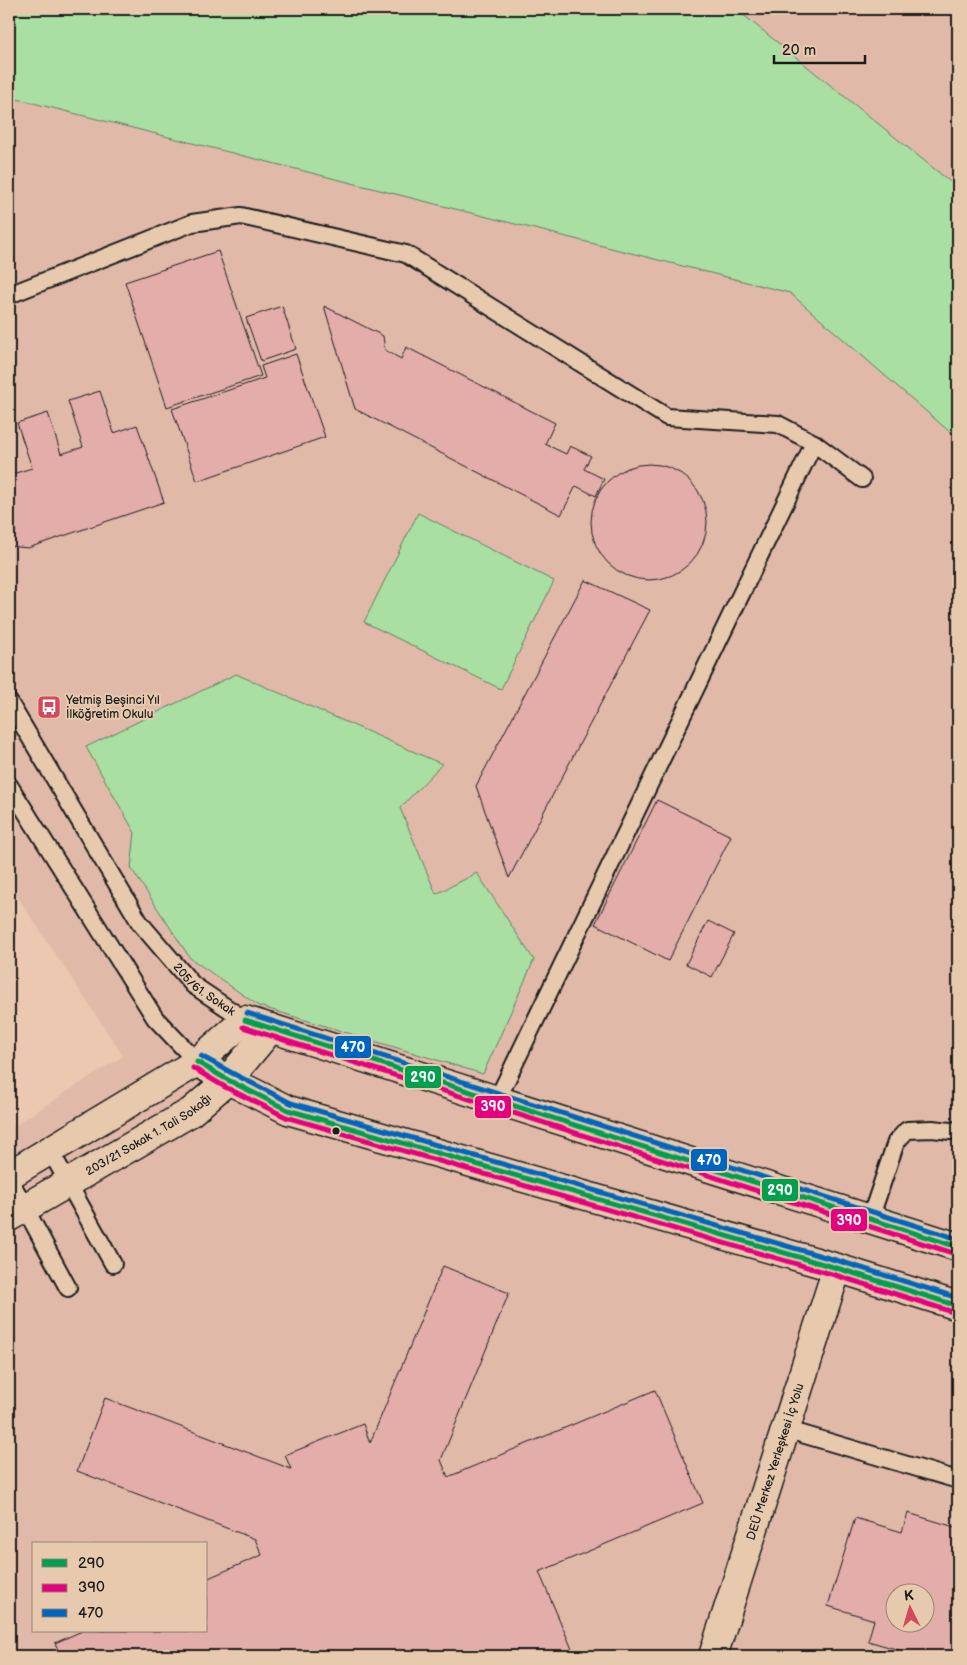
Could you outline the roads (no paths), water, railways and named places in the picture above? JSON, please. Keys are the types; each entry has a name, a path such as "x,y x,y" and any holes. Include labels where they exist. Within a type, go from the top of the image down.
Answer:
{"main road":[{"name":"205/61. Sokak","path":"245,1020 958,1247"},
{"path":"9,1176 197,1062 245,1020"},
{"name":"203/21 Sokak 1. Tali Sokağı","path":"17,1212 191,1112 228,1080 271,1028"},
{"path":"197,1062 288,1110 837,1268 958,1306"},
{"name":"DEÜ Merkez Yerleşkesi İç Yolu","path":"713,1656 837,1268"}],"lane":[{"path":"9,295 192,223 241,216 406,254 667,417 778,424 814,443 862,479"},
{"path":"497,1100 814,443"},
{"name":"205/61. Sokak","path":"9,702 140,923 193,985 245,1020"},
{"path":"9,785 155,1018 197,1062"},
{"path":"870,1219 896,1142 907,1130 958,1130"},
{"path":"50,1150 113,1264"},
{"path":"9,1176 17,1212 68,1288"},
{"path":"785,1429 958,1480"}],"place":[{"name":"Yetmiş Beşinci Yıl İlköğretim Okulu","path":"49,707"}]}
